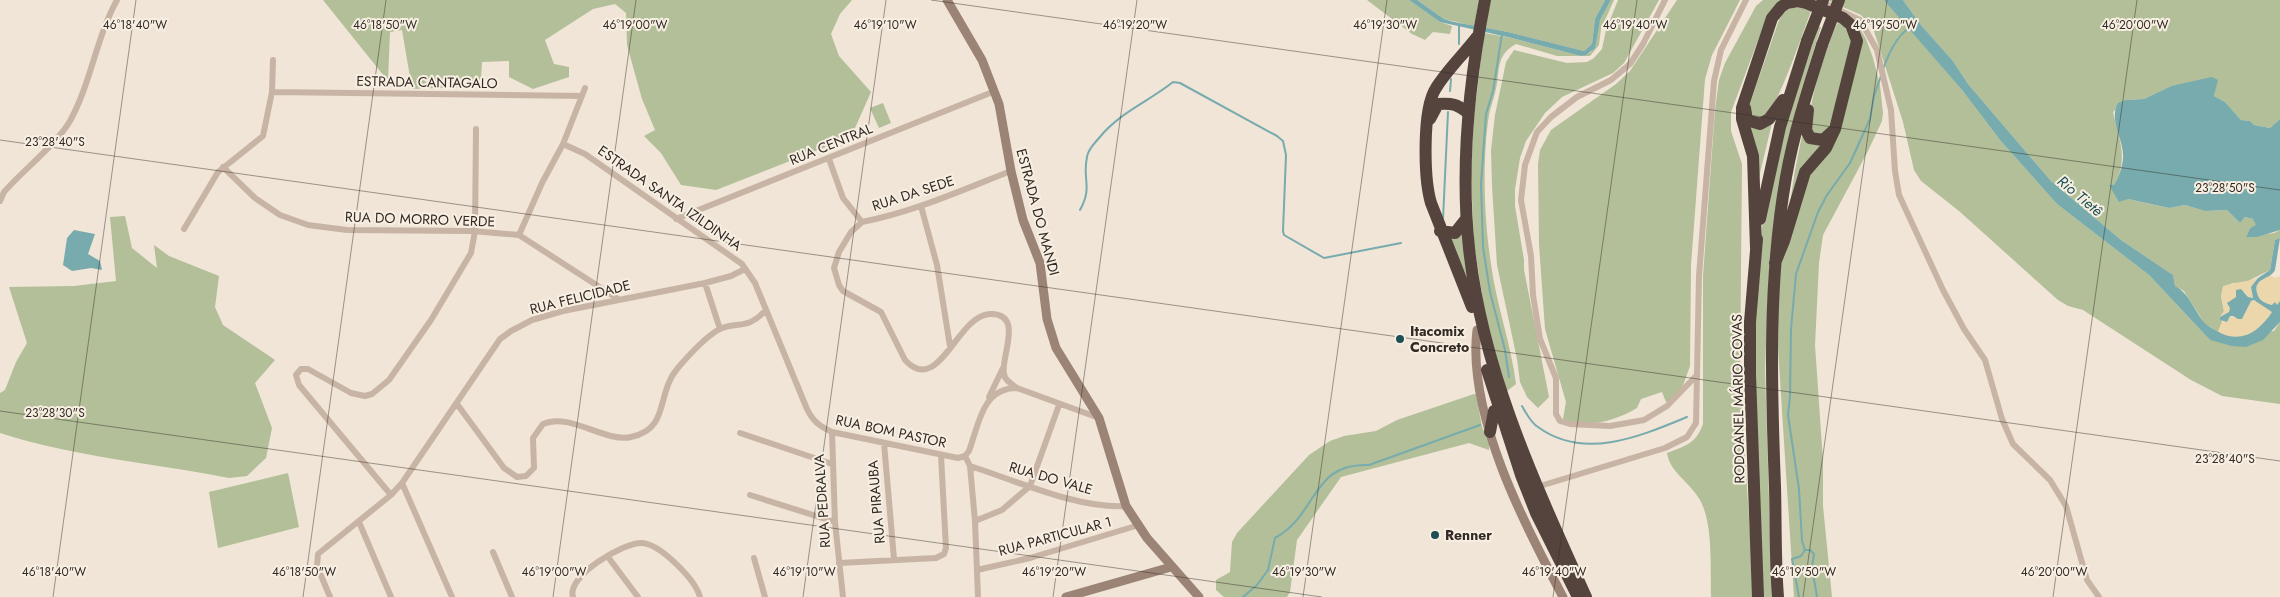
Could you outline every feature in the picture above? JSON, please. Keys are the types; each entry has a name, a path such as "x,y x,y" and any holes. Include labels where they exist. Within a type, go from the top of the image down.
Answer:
{"highway":[{"path":"1485,0 1468,113 1465,160 1466,219 1469,250 1491,356 1513,422 1537,487 1586,597"},
{"name":"RODOANEL MÁRIO COVAS","path":"1758,597 1750,375 1750,322 1756,248 1765,189 1789,92 1821,0"},
{"path":"1778,597 1770,365 1775,263 1786,176 1810,84 1839,0"},
{"path":"1756,248 1753,156 1742,119 1742,108 1772,18 1781,7 1787,3 1797,1 1844,18 1851,25 1856,36 1856,50 1835,129 1826,148 1805,172 1784,241 1775,263"},
{"path":"1480,31 1435,89 1430,103 1427,190 1440,231 1471,300 1477,330 1499,410 1536,513 1578,597"},
{"path":"1810,84 1806,125 1808,135 1814,140 1822,140 1835,129"},
{"path":"1746,98 1745,111 1747,120 1754,124 1760,124 1773,114 1789,92"},
{"path":"1428,125 1438,104 1458,104 1468,113"},
{"path":"1440,231 1456,232 1466,219"},
{"path":"1490,432 1494,411 1505,412 1513,422"},
{"path":"1776,574 1786,597"}],"main road":[{"name":"ESTRADA DO MANDI","path":"947,0 982,60 995,91 1023,220 1040,263 1047,319 1052,339 1099,418 1126,506 1171,567 1199,597"},
{"path":"1477,330 1475,343 1479,390 1490,432 1508,483 1563,597"},
{"path":"1066,597 1171,567"},
{"name":"ESTRADA DO MANDI","path":"1188,586 1204,597"}],"street":[{"path":"0,201 4,192 59,136 70,121 88,79 106,23 117,0"},
{"path":"1666,0 1647,37 1630,64 1611,80 1577,96 1551,117 1537,132 1525,165 1521,200 1531,256 1533,295 1538,331 1556,378 1556,414 1560,420 1570,424 1610,426 1644,420 1667,406 1696,376"},
{"path":"1537,487 1665,448 1687,437 1696,423 1699,276 1714,81 1721,50 1746,0"},
{"path":"1821,0 1860,20 1877,50 1891,110 1895,171 1899,195 1964,329 1985,360 2002,418 2013,444 2050,480 2066,506 2087,580 2099,597"},
{"path":"184,229 213,179 223,167 263,136 272,92 273,60"},
{"path":"519,235 542,183 563,144 585,88"},
{"name":"RUA CENTRAL","path":"676,219 830,159 995,91"},
{"name":"ESTRADA CANTAGALO","path":"272,92 582,96"},
{"path":"391,495 299,385 296,375 301,369 308,369 358,395 372,394 388,380 431,320 472,253 475,231 476,129"},
{"name":"ESTRADA SANTA IZILDINHA","path":"563,144 585,154 737,260 755,283 766,310"},
{"name":"RUA DA SEDE","path":"830,159 843,198 862,222 884,218 921,206 1011,171"},
{"name":"RUA DO MORRO VERDE","path":"223,167 255,198 280,215 308,225 347,230 475,231 519,235 618,299"},
{"path":"921,206 937,265 950,346"},
{"path":"862,222 846,239 835,263 836,277 841,290 880,312 905,360 917,370 926,371 931,368 950,346 979,318 989,314 998,316 1005,320 1009,331 1003,367 988,400 969,451 965,456 970,466 975,521 978,597"},
{"name":"RUA FELICIDADE","path":"330,597 318,569 317,558 321,550 359,522 402,483 500,339 532,320 563,311 705,283 731,276 745,269"},
{"path":"705,283 720,329"},
{"path":"457,404 504,468 517,476 526,476 534,468 534,438 538,427 548,422 567,422 626,438 651,430 658,419 673,374 702,344 720,329 753,322 766,310"},
{"name":"RUA BOM PASTOR","path":"766,310 812,418 818,425 832,432 941,456 958,458 965,456"},
{"path":"1003,367 1005,378 1017,388 1059,405 1099,418"},
{"path":"988,400 1001,390 1017,388"},
{"path":"975,521 1002,510 1030,486 1059,405"},
{"name":"RUA PEDRALVA","path":"832,432 835,522 843,597"},
{"path":"740,433 832,464"},
{"name":"RUA PIRAUBA","path":"884,442 894,559"},
{"path":"839,563 936,558 944,554 946,548 941,456"},
{"name":"RUA DO VALE","path":"970,466 1078,502 1126,506"},
{"path":"402,483 452,597"},
{"path":"750,495 835,522"},
{"path":"359,522 391,597"},
{"name":"RUA PARTICULAR 1","path":"977,570 1030,558 1139,525"},
{"path":"573,597 573,588 578,580 593,566 631,545 643,543 652,546 690,577 700,597"},
{"path":"492,552 512,597"},
{"path":"608,557 638,597"},
{"path":"754,558 765,597"}],"green space":[{"path":"323,0 852,0 840,14 831,34 839,56 871,92 851,137 716,190 681,185 661,153 644,136 655,130 642,99 627,45 626,13 615,4 593,9 545,40 554,64 569,67 569,77 533,89 509,77 509,61 482,62 481,79 464,87 412,89 402,30 390,32 388,81"},
{"path":"1367,0 1409,0 1440,22 1452,26 1450,34 1433,32 1425,40 1412,34"},
{"path":"1417,0 1479,0 1474,26 1444,19"},
{"path":"1491,0 1605,0 1595,19 1592,44 1584,51 1485,28"},
{"path":"1611,0 1614,0 1601,29 1599,45 1590,56 1581,56 1591,52 1600,20"},
{"path":"1618,0 1659,0 1624,63 1613,73 1562,97 1545,113 1526,141 1520,158 1515,189 1515,206 1524,270 1549,397 1538,408 1527,397 1520,382 1497,265 1491,150 1495,115 1506,62 1514,50 1567,63 1587,62 1594,58 1602,49 1606,30"},
{"path":"1677,0 1740,0 1712,55 1705,79 1691,265 1690,366 1681,391 1675,398 1666,402 1662,392 1641,399 1637,408 1611,420 1592,423 1572,422 1563,419 1566,402 1545,329 1539,244 1538,164 1540,150 1551,130 1616,84 1630,71"},
{"path":"1763,0 1785,0 1770,12 1731,112 1731,131 1742,164 1740,378 1754,597 1711,597 1710,545 1707,518 1698,497 1672,466 1667,453 1693,440 1703,424 1703,276 1715,110 1719,80 1725,63 1756,6"},
{"path":"1827,0 1884,0 1887,2 1962,90 2000,140 2057,204 2149,275 2210,340 2274,331 2280,322 2280,404 2222,396 2191,380 2083,310 2068,306 2058,300 1959,211 1921,181 1914,170 1903,122 1873,28 1861,15"},
{"path":"1903,0 2280,0 2280,119 2270,128 2241,120 2225,102 2214,96 2217,81 2171,86 2144,99 2126,100 2113,112 2122,158 2119,176 2114,185 2109,185 2128,199 2169,208 2185,205 2205,211 2227,210 2240,223 2245,217 2253,219 2257,225 2250,228 2246,237 2274,233 2280,230 2280,238 2275,240 2270,270 2244,283 2232,283 2221,296 2224,311 2220,317 2222,322 2218,332 2205,324 2184,291 2175,286 2173,275 2121,240 2051,181 1968,84 1953,61 1921,25"},
{"path":"1798,5 1813,6 1791,66 1770,111 1763,119 1754,118 1750,110 1750,103 1779,20 1784,12"},
{"path":"1856,21 1866,39 1873,58 1880,85 1883,113 1882,121 1868,151 1823,235 1819,263 1815,345 1823,461 1823,506 1832,597 1794,597 1775,302 1795,170 1803,131 1825,148"},
{"path":"1838,22 1842,23 1854,42 1827,134 1813,136 1810,116 1811,106 1825,55"},
{"path":"1815,26 1821,27 1796,108 1769,270 1765,369 1772,597 1760,597 1753,386 1758,257 1767,192"},
{"path":"1484,33 1512,38 1581,56 1557,56 1516,44 1501,59 1497,85 1489,112 1485,151 1487,228 1493,279 1511,354 1516,384 1507,391 1487,326 1474,244 1471,175 1474,117"},
{"path":"883,103 891,123 879,128 870,108"},
{"path":"1772,123 1756,190 1750,127 1759,129"},
{"path":"125,216 132,248 157,268 154,245 169,256 219,276 215,307 223,325 275,360 255,383 272,428 266,458 247,476 229,478 85,454 0,433 0,393 5,390 16,362 27,343 9,287 74,286 116,281 110,217"},
{"path":"1464,230 1472,289 1450,238"},
{"path":"1476,394 1482,427 1489,443 1489,450 1469,443 1341,477 1297,540 1290,592 1287,597 1224,597 1216,590 1216,580 1230,572 1232,542 1237,533 1309,455 1330,441 1344,436 1376,431 1397,420"},
{"path":"288,473 299,527 218,548 209,492"}],"sand":[{"path":"2270,275 2275,278 2280,276 2280,301 2277,306 2265,303 2257,295 2257,284"},
{"path":"2258,278 2251,287 2253,298 2248,297 2245,292 2238,295 2231,305 2229,312 2220,317 2224,311 2221,296 2223,286"},
{"path":"2251,301 2257,301 2273,312 2262,325 2242,337 2226,336 2218,332 2222,322 2227,322 2230,316 2242,319"}],"water":[{"path":"1409,0 1417,0 1444,19 1454,22 1508,32 1584,51 1592,44 1595,19 1605,0 1611,0 1600,20 1595,48 1586,55 1581,56 1440,22"},
{"path":"1884,0 1903,0 1921,25 1953,61 1968,84 2051,181 2121,240 2173,275 2175,286 2184,293 2200,317 2210,327 2225,335 2241,336 2255,330 2267,319 2272,312 2254,300 2251,301 2242,319 2230,316 2227,322 2220,320 2220,317 2229,312 2230,308 2227,303 2236,297 2236,290 2241,289 2248,297 2253,298 2251,287 2258,278 2270,270 2275,240 2280,238 2275,270 2270,276 2257,284 2256,288 2261,300 2272,305 2275,302 2277,305 2280,301 2280,322 2263,340 2246,347 2232,346 2210,340 2149,275 2057,204 2000,140 1962,90"},
{"path":"2212,77 2218,80 2214,96 2225,102 2241,120 2270,128 2280,119 2280,230 2257,237 2246,237 2250,228 2256,225 2253,219 2245,217 2240,223 2227,210 2205,211 2185,205 2169,208 2128,199 2119,202 2109,185 2114,185 2123,162 2122,147 2115,122 2118,103 2126,100 2144,99 2171,86"},
{"path":"74,230 95,234 88,254 100,261 102,270 91,268 72,271 63,265 67,238"}],"waterway":[{"path":"1459,26 1459,44"},
{"path":"1883,69 1890,51 1897,40 1910,27"},
{"path":"1502,34 1493,91 1486,114 1481,184 1483,247 1490,292 1505,350 1509,377"},
{"path":"1817,597 1812,567 1814,554 1810,550 1805,550 1802,541 1799,489 1788,415 1791,329 1796,274 1818,212 1827,195 1850,163 1870,119 1874,96 1881,76"},
{"path":"1450,91 1451,79"},
{"path":"1080,210 1086,195 1086,165 1088,154 1092,147 1116,121 1173,82 1180,83 1283,141 1286,155 1284,235 1324,258 1401,243"},
{"path":"1443,219 1448,112"},
{"path":"1522,406 1535,425 1556,437 1574,442 1593,444 1632,437 1687,417"},
{"path":"1243,597 1257,585 1268,570 1275,538 1289,528 1325,481 1336,472 1350,466 1369,465 1480,425"},
{"path":"1799,597 1792,559 1801,556 1805,550"}],"place":[{"name":"Itacomix Concreto","path":"1400,339"},
{"name":"Renner","path":"1435,535"}],"water label":[{"name":"Rio Tietê","path":"2080,196"}]}
